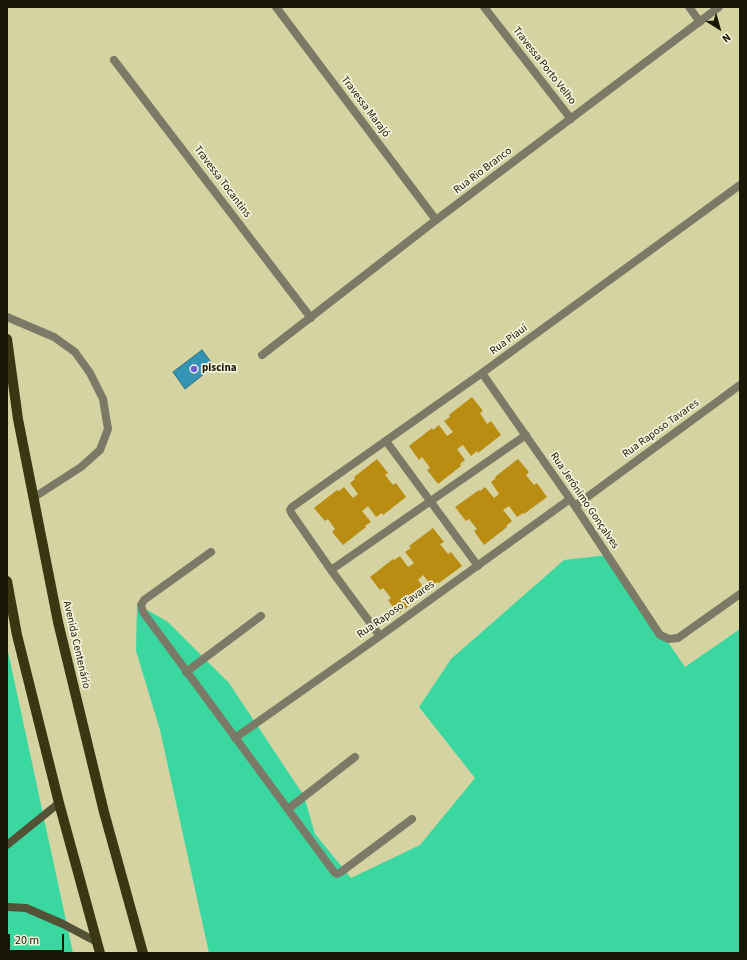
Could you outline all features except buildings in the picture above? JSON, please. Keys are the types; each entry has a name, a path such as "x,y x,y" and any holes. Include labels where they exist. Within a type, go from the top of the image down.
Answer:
{"main road":[{"name":"Avenida Centenário","path":"7,339 18,419 58,622 104,812 143,953"},
{"path":"7,582 17,635 59,803 100,953"},
{"path":"7,845 59,803"},
{"path":"7,907 26,908 63,924 97,942"}],"street":[{"name":"Travessa Marajó","path":"276,7 436,220"},
{"name":"Travessa Porto Velho","path":"484,7 571,118"},
{"path":"688,7 700,22"},
{"name":"Rua Rio Branco","path":"262,354 311,318 436,220 719,7"},
{"name":"Travessa Tocantins","path":"114,60 311,318"},
{"name":"Rua Piauí","path":"331,570 292,514 290,510 292,507 482,373 740,185"},
{"path":"7,317 54,337 75,352 90,373 103,399 108,429 100,450 80,467 33,498"},
{"name":"Rua Jerônimo Gonçalves","path":"482,373 526,435 660,635 669,640 678,638 740,594"},
{"name":"Rua Raposo Tavares","path":"235,738 478,566 572,503 740,385"},
{"path":"380,636 331,570 526,435"},
{"path":"386,441 478,566"},
{"path":"211,552 144,600 141,605 143,612 288,809 337,874 412,819"},
{"path":"186,672 261,616"},
{"path":"288,809 355,757"}],"green space":[{"path":"608,555 685,667 740,629 740,953 209,953 160,730 136,651 137,604 168,622 229,683 304,796 315,834 351,878 420,845 475,778 419,707 451,659 564,560"},
{"path":"7,647 73,953 7,953"}],"water":[{"name":"piscina","path":"202,350 214,366 185,389 173,372"}],"place":[{"name":"piscina","path":"194,369"}]}
